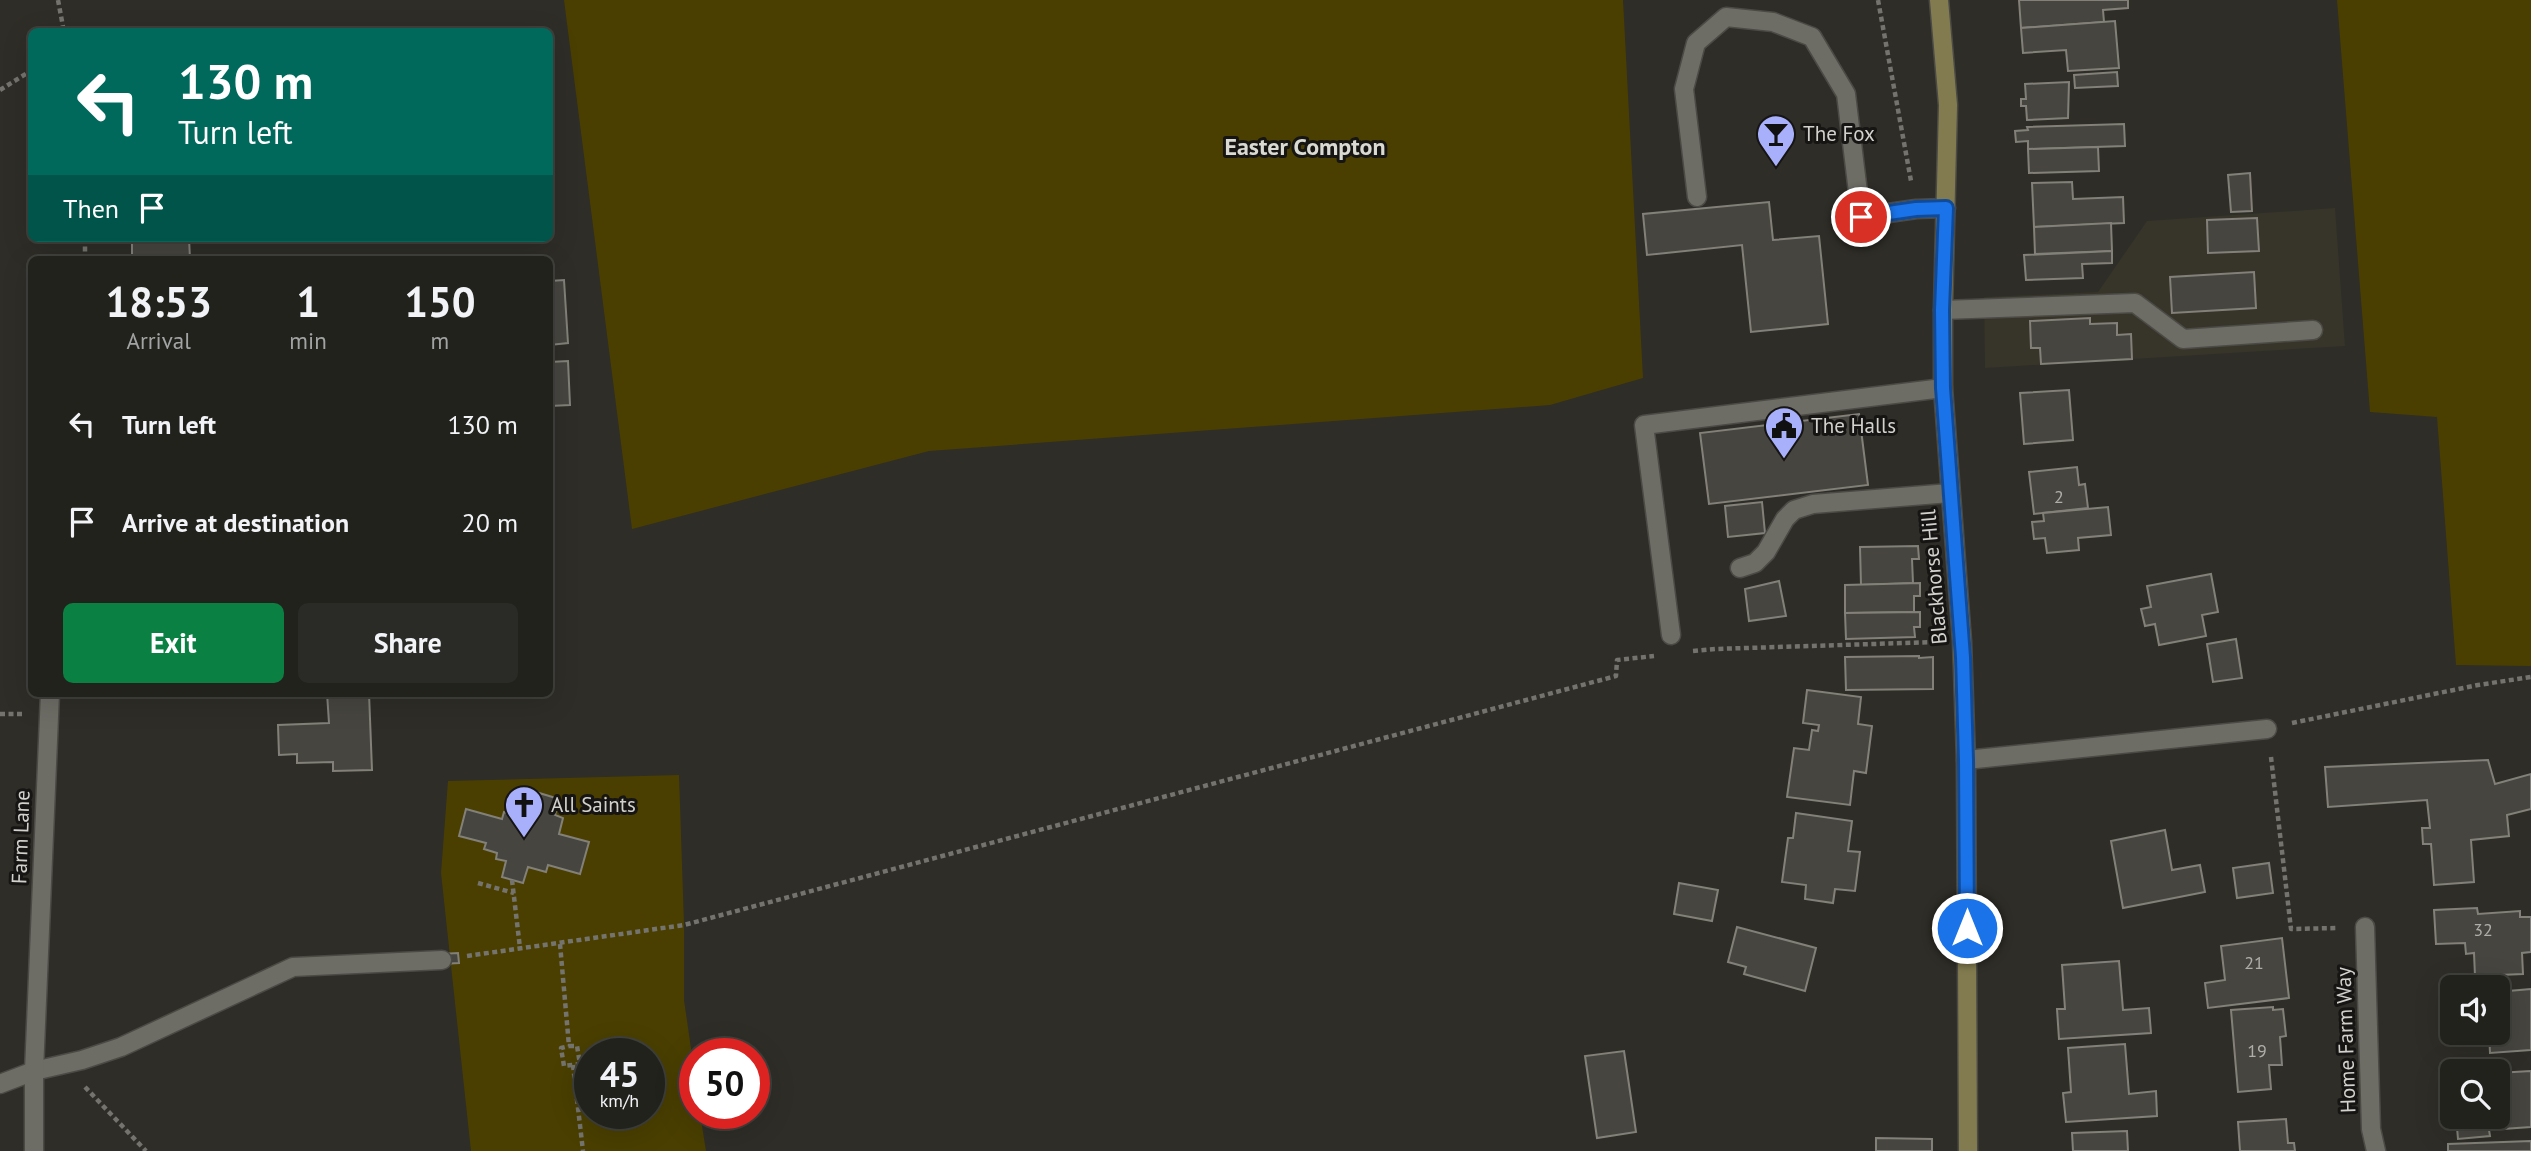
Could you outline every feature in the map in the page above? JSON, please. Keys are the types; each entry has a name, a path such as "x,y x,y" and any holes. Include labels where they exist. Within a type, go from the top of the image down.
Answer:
{"main road":[{"name":"Blackhorse Hill","path":"1939,0 1948,105 1942,310 1943,388 1962,641 1966,760 1968,1151"}],"street":[{"path":"1697,197 1684,89 1696,43 1726,17 1773,22 1812,37 1846,94 1861,217 1916,209 1946,208"},
{"path":"1942,310 2135,303 2183,339 2314,330"},
{"path":"1671,635 1644,425 1943,388"},
{"path":"1740,568 1755,564 1794,510 1813,504 1950,492"},
{"name":"Farm Lane","path":"34,1151 34,1071 50,697"},
{"path":"1966,760 2267,729"},
{"name":"Home Farm Way","path":"2365,927 2371,1129 2376,1151"},
{"path":"0,1084 34,1071 82,1060 121,1047 293,967 450,959"}],"path":[{"path":"58,0 63,28"},
{"path":"1878,0 1916,209"},
{"path":"0,90 28,72"},
{"path":"1688,652 1962,641"},
{"path":"450,959 684,925 1616,676 1616,660 1663,655"},
{"path":"2365,927 2291,929 2267,729 2478,685 2531,677"},
{"path":"512,880 520,948"},
{"path":"478,883 514,893"},
{"path":"560,944 569,1046"},
{"path":"569,1046 577,1046 580,1064 564,1066 561,1048 569,1046"},
{"path":"573,1065 583,1151"},
{"path":"84,1086 146,1151"}],"shaded area":[{"path":"564,0 1623,0 1643,378 1550,405 929,451 632,529"},
{"path":"2337,0 2531,0 2531,666 2456,665 2437,417 2370,412"},
{"path":"2335,208 2345,346 1985,368 1984,297 2098,292 2147,221"},
{"path":"679,775 684,1000 690,1038 679,1038 679,1129 703,1129 706,1151 471,1151 441,873 448,781"}],"building":[{"path":"2019,0 2128,0 2128,8 2103,10 2104,22 2021,28"},
{"path":"2115,21 2119,68 2068,71 2066,50 2023,53 2021,28"},
{"path":"2117,72 2118,86 2075,88 2074,75"},
{"path":"2069,82 2068,118 2027,120 2026,106 2021,106 2021,99 2026,99 2025,84"},
{"path":"2124,124 2125,146 2028,149 2028,141 2016,142 2015,131 2028,130 2027,127"},
{"path":"2098,147 2099,171 2029,173 2028,149"},
{"path":"2250,173 2252,211 2231,212 2228,175"},
{"path":"2072,182 2073,199 2123,197 2124,223 2034,227 2032,183"},
{"path":"1769,202 1773,240 1819,236 1828,324 1751,332 1742,245 1647,255 1643,214"},
{"path":"2257,218 2259,251 2208,253 2207,220"},
{"path":"2111,223 2112,251 2035,254 2034,227"},
{"path":"132,242 189,242 190,256 132,256"},
{"path":"2112,251 2112,263 2082,264 2083,278 2026,280 2024,255"},
{"path":"2254,272 2256,308 2172,313 2170,277"},
{"path":"564,280 568,343 553,345 553,281"},
{"path":"2090,318 2090,324 2117,323 2117,335 2131,334 2132,359 2041,364 2040,348 2031,348 2030,321"},
{"path":"568,361 570,405 553,406 553,362"},
{"path":"2069,390 2073,440 2024,444 2020,393"},
{"name":"The Halls","path":"1859,414 1868,485 1709,504 1700,433"},
{"path":"2077,467 2079,485 2085,484 2088,508 2034,514 2029,472"},
{"path":"1762,502 1765,533 1728,537 1725,506"},
{"path":"2108,507 2111,535 2078,538 2079,550 2047,553 2045,538 2034,539 2032,522 2044,521 2043,513"},
{"path":"1918,546 1919,559 1912,559 1913,583 1861,585 1860,547"},
{"path":"2211,574 2218,612 2202,615 2206,636 2159,645 2155,624 2145,626 2141,609 2151,607 2147,586"},
{"path":"1779,581 1786,616 1749,621 1745,589"},
{"path":"1920,583 1920,596 1914,596 1914,612 1845,613 1845,585"},
{"path":"1920,612 1920,627 1914,627 1915,637 1846,639 1845,613"},
{"path":"2236,639 2242,678 2213,682 2207,644"},
{"path":"1845,657 1933,657 1933,689 1846,690"},
{"path":"1807,690 1861,697 1858,724 1872,726 1866,773 1854,771 1850,805 1787,797 1794,748 1809,750 1812,730 1818,731 1819,725 1803,723"},
{"path":"327,697 369,697 372,770 333,771 333,762 297,763 297,754 279,755 278,725 329,723"},
{"path":"2488,760 2495,784 2531,774 2531,809 2507,815 2509,836 2471,840 2474,882 2434,885 2431,844 2423,844 2422,828 2430,828 2427,800 2328,807 2325,767"},
{"name":"All Saints","path":"536,792 559,799 555,815 563,818 559,834 589,842 580,874 548,865 546,872 528,867 523,883 502,877 506,861 496,859 497,853 484,849 486,843 459,836 466,809 502,819 504,812 529,819"},
{"path":"1796,813 1852,821 1848,851 1860,852 1855,891 1835,889 1833,903 1805,899 1806,885 1782,882 1788,838 1793,838"},
{"path":"2165,830 2172,870 2200,865 2205,892 2123,908 2111,841"},
{"path":"2269,863 2273,893 2237,898 2233,868"},
{"path":"1679,883 1718,890 1712,921 1674,914"},
{"path":"2477,908 2478,914 2520,911 2520,917 2531,917 2531,952 2522,953 2523,974 2475,975 2474,953 2466,954 2465,943 2436,944 2434,910"},
{"path":"1737,927 1816,948 1805,991 1744,974 1746,967 1728,962"},
{"path":"2282,938 2289,998 2208,1008 2205,983 2225,980 2221,946"},
{"path":"458,953 459,963 442,964 441,954"},
{"path":"2119,961 2123,1010 2149,1008 2151,1033 2059,1039 2057,1009 2065,1009 2062,965"},
{"path":"2531,989 2531,1050 2490,1053 2490,1045 2510,1045 2510,991"},
{"path":"2273,1007 2273,1010 2283,1009 2286,1036 2280,1037 2282,1065 2269,1065 2271,1089 2238,1092 2231,1010"},
{"path":"2125,1044 2129,1094 2156,1091 2157,1116 2066,1122 2063,1093 2071,1092 2068,1048"},
{"path":"1624,1051 1636,1132 1597,1138 1585,1056"},
{"path":"2531,1071 2531,1127 2510,1128 2510,1072"},
{"path":"2286,1119 2288,1143 2294,1143 2295,1151 2240,1151 2238,1122"},
{"path":"2457,1129 2503,1129 2489,1130 2490,1136 2458,1139"},
{"path":"2127,1131 2128,1151 2073,1151 2072,1133"},
{"path":"1876,1138 1932,1139 1932,1151 1876,1151"},
{"path":"2531,1141 2531,1151 2448,1151 2448,1144"}],"place":[{"name":"The Fox","path":"1776,168"},
{"name":"The Halls","path":"1784,460"},
{"name":"All Saints","path":"524,839"}],"district":[{"name":"Easter Compton","path":"1305,147"}],"route":[{"path":"1861,217 1916,209 1946,208 1942,310 1943,388 1963,657 1967,928"}]}
